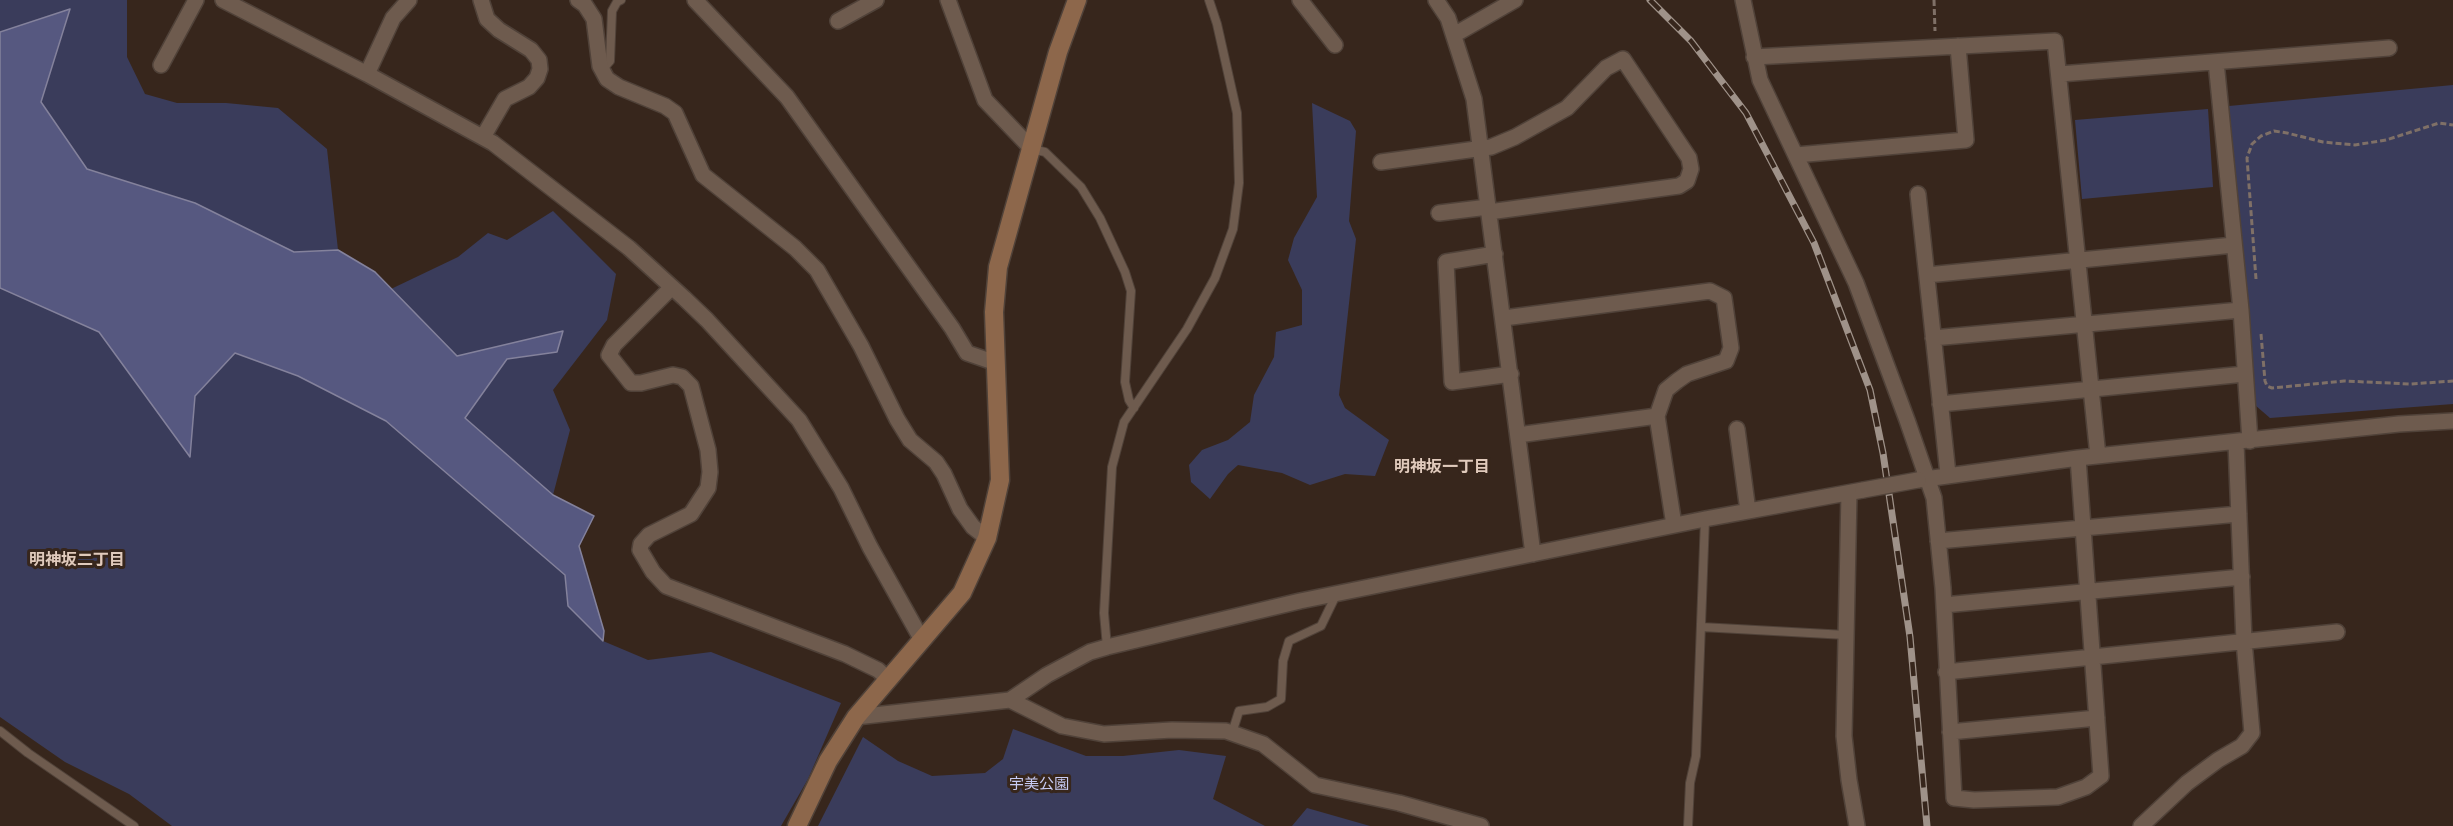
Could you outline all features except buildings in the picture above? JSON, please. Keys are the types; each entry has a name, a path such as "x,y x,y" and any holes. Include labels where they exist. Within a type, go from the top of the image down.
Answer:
{"street":[{"path":"161,65 196,0"},
{"path":"223,0 367,74 493,143 629,248 672,287 707,320 799,420 841,488 870,547 922,640"},
{"path":"367,74 393,18 409,0"},
{"path":"481,0 487,19 499,30 531,50 539,60 540,69 537,78 529,87 505,99 483,137"},
{"path":"578,0 585,5 594,19 602,70 607,79 675,113 703,175 795,248 817,270 861,346 897,419 910,440 936,462 960,509 973,527 987,538"},
{"path":"695,0 787,97 952,328 967,354 996,363"},
{"path":"838,21 876,0"},
{"path":"948,0 985,100 1031,148"},
{"path":"797,826 828,761 856,717 962,593 987,538 1000,480 994,312 998,267 1058,52 1077,0"},
{"path":"1300,0 1335,45"},
{"path":"1436,0 1448,18 1474,99 1533,554"},
{"path":"1454,35 1515,0"},
{"path":"1743,0 1760,80 1856,283 1923,479 1934,498 1944,605 1954,798 1974,800 2058,797 2086,787 2101,776 2078,458"},
{"path":"1754,57 2055,41 2098,456"},
{"path":"1796,154 1966,140 1958,46"},
{"path":"2060,74 2389,48"},
{"path":"1381,162 1491,147 1515,137 1568,108 1606,68 1623,59 1689,158 1691,169 1687,181 1679,186 1440,213"},
{"path":"2141,826 2187,783 2242,746 2252,733 2244,641 2239,514 2245,374 2241,310 2216,62"},
{"path":"1918,194 1948,474"},
{"path":"1927,275 2079,262 2234,245"},
{"path":"1495,254 1446,262 1452,382 1511,374"},
{"path":"672,287 614,345 609,355 631,383 673,375 682,377 691,386 708,450 710,472 708,488 691,514 649,536 641,544 640,550 653,572 666,586 845,654 878,670 887,678"},
{"path":"1504,318 1710,291 1724,298 1731,348 1726,361 1687,374 1677,381 1666,390 1657,416 1674,525"},
{"path":"1933,338 2241,310"},
{"path":"1940,404 2245,374"},
{"path":"1518,435 1657,416"},
{"path":"856,717 1010,700 1047,675 1090,652 1107,646 1336,594 1748,511 1948,474 2399,424 2453,421"},
{"path":"1737,429 1748,511"},
{"path":"1856,492 1846,635 1844,736 1857,826"},
{"path":"1938,542 2239,514"},
{"path":"1944,605 2241,577"},
{"path":"1946,672 2337,632"},
{"path":"1010,700 1062,726 1104,734 1172,730 1232,733 1263,744 1316,786 1399,803 1464,824 1482,826"},
{"path":"1950,732 2097,718"}],"lane":[{"path":"602,70 610,61 612,10 621,0"},
{"path":"1107,646 1104,613 1112,467 1124,422 1192,319 1215,278 1233,229 1239,183 1237,113 1217,24 1209,0"},
{"path":"1031,148 1045,152 1081,187 1100,218 1125,272 1131,291 1125,382 1134,408"},
{"path":"1688,826 1689,783 1696,756 1705,519"},
{"path":"1232,733 1239,711 1267,707 1281,699 1283,661 1289,641 1321,626 1336,594"},
{"path":"1701,627 1846,635"},
{"path":"0,730 28,753 134,826"}],"path":[{"path":"1934,0 1936,48"},
{"path":"2257,287 2247,158 2252,144 2261,136 2274,131 2323,142 2355,145 2386,140 2439,123 2453,125"},
{"path":"2261,334 2265,381 2267,386 2272,388 2344,381 2410,384 2453,381"}],"green space":[{"path":"0,0 127,0 127,57 145,94 177,103 226,103 278,108 327,149 338,250 294,252 195,203 87,169 41,102 70,10 0,32"},
{"path":"2453,85 2453,404 2270,418 2255,405 2229,106"},
{"path":"1312,103 1350,121 1356,131 1349,221 1356,239 1339,395 1345,408 1389,440 1375,476 1345,474 1310,485 1282,473 1238,465 1228,474 1210,499 1191,482 1189,465 1202,450 1228,440 1250,422 1254,395 1274,357 1276,332 1302,325 1302,290 1288,260 1294,238 1317,197"},
{"path":"2208,109 2213,187 2082,199 2075,120"},
{"path":"553,211 616,274 607,320 553,390 570,430 553,495 465,418 507,359 557,352 457,356 391,289 458,257 488,233 507,240"},
{"path":"0,288 99,332 190,456 195,396 235,353 298,376 386,421 565,575 568,606 603,641 648,660 711,652 841,703 808,779 781,826 172,826 129,794 65,762 0,717"},
{"name":"宇美公園","path":"1013,729 1086,756 1123,756 1179,750 1226,756 1213,799 1265,826 818,826 863,737 898,761 932,776 985,773 1003,759"},
{"path":"1307,808 1370,826 1292,826"}],"shaded area":[{"path":"70,9 41,102 87,169 195,203 294,252 338,250 375,272 457,356 563,331 557,352 507,359 465,418 553,495 594,516 579,546 604,631 603,641 568,606 565,575 386,421 298,376 235,353 195,396 190,457 99,332 0,288 0,32"}],"railway":[{"path":"1650,0 1691,41 1746,113 1814,243 1870,390 1883,453 1910,637 1927,826"}],"district":[{"name":"明神坂一丁目","path":"1442,467"},
{"name":"明神坂二丁目","path":"77,560"}]}
